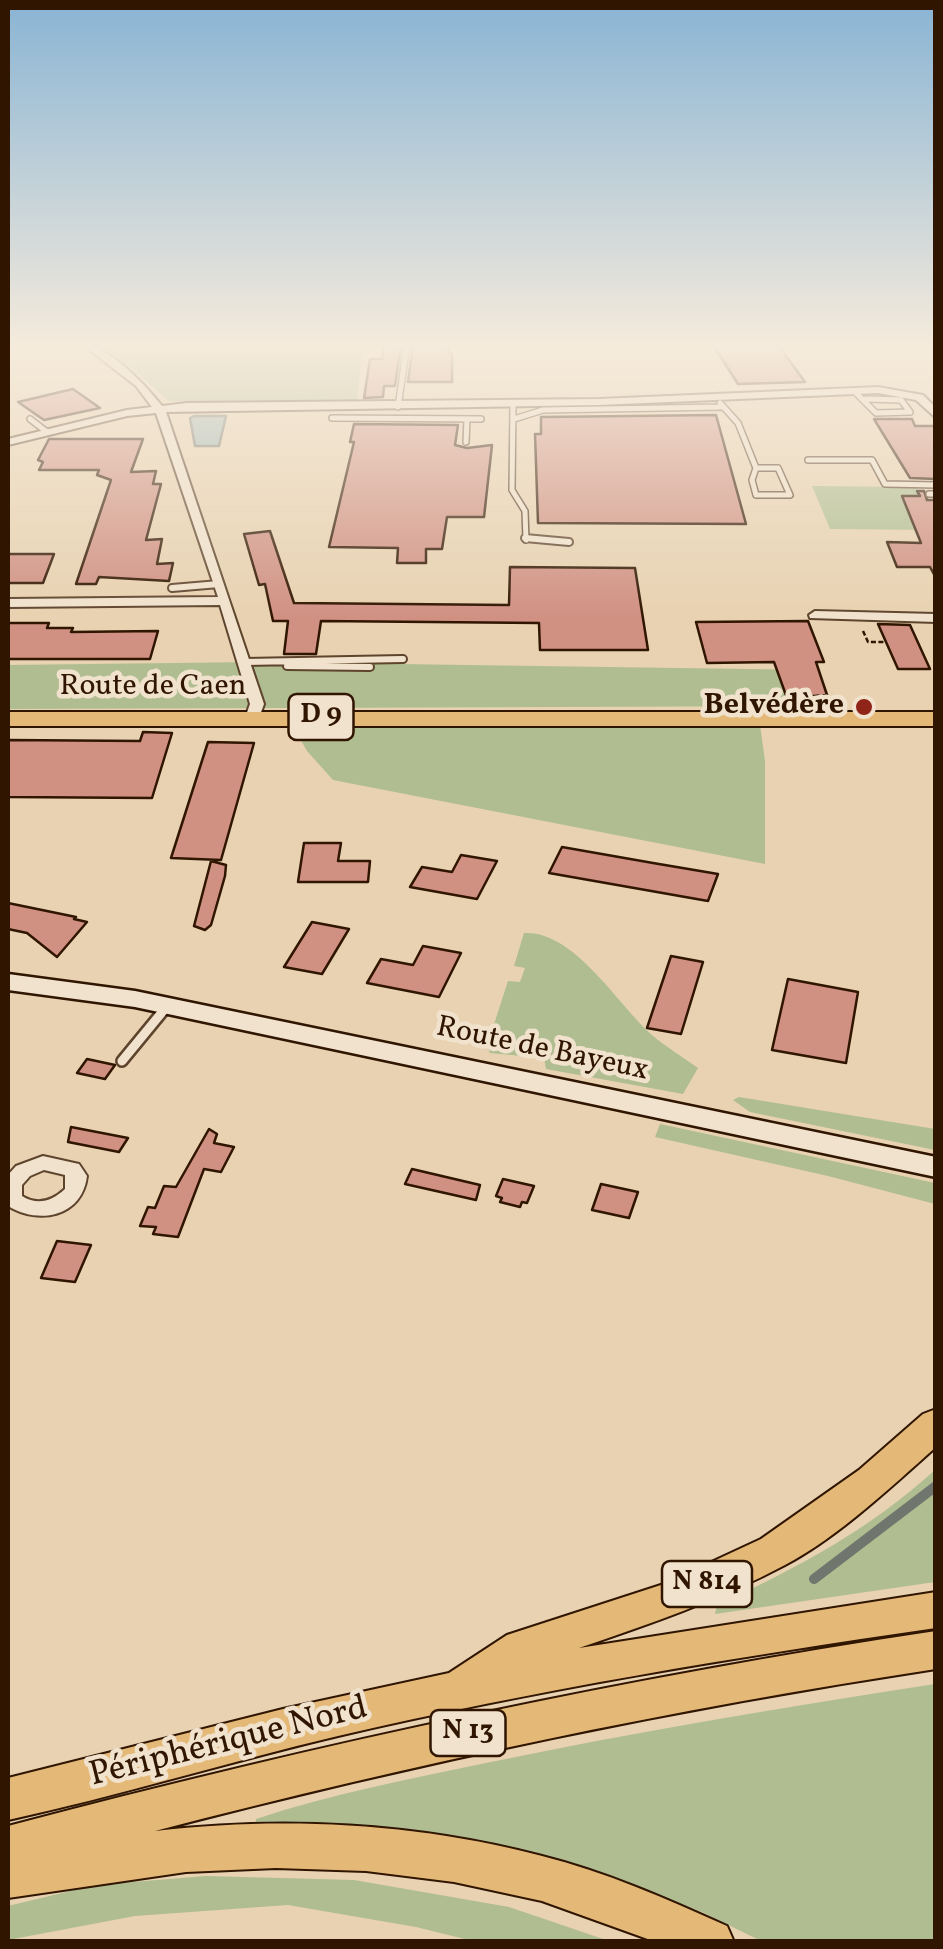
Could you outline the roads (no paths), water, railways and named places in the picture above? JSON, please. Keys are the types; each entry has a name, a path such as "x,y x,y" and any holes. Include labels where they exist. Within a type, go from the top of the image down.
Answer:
{"main road":[{"name":"Route de Caen","path":"8,719 599,716 722,720 936,715"},
{"name":"Route de Bayeux","path":"8,967 55,974 135,999"},
{"name":"Route de Bayeux","path":"8,982 135,999 936,1166"},
{"name":"N 814","path":"450,1692 521,1648 673,1600 776,1551 872,1481 936,1424"},
{"name":"N 13","path":"450,1692 794,1630 936,1610"},
{"name":"N 13","path":"8,1848 227,1788 533,1718 936,1650"},
{"name":"Périphérique Nord","path":"8,1799 209,1747 450,1692"},
{"path":"8,1876 162,1849 303,1845 410,1852 489,1865 608,1896 711,1942"}],"street":[{"path":"171,436 247,666 257,704 252,718"},
{"path":"8,602 224,601"},
{"path":"815,615 936,618"}],"lane":[{"path":"466,436 466,442"},
{"path":"514,436 512,490 525,511 525,540 569,542"},
{"path":"743,436 756,468 752,480 756,495 790,495 778,468 756,468"},
{"path":"808,460 872,460 885,484 936,485"},
{"path":"172,588 219,584"},
{"path":"247,666 402,660"},
{"path":"247,666 370,667"},
{"path":"122,1061 168,1006"}],"water":[{"path":"193,436 221,436 219,446 195,446"}],"waterway":[{"path":"814,1579 936,1486"}],"place":[{"name":"Belvédère","path":"864,707"}]}
